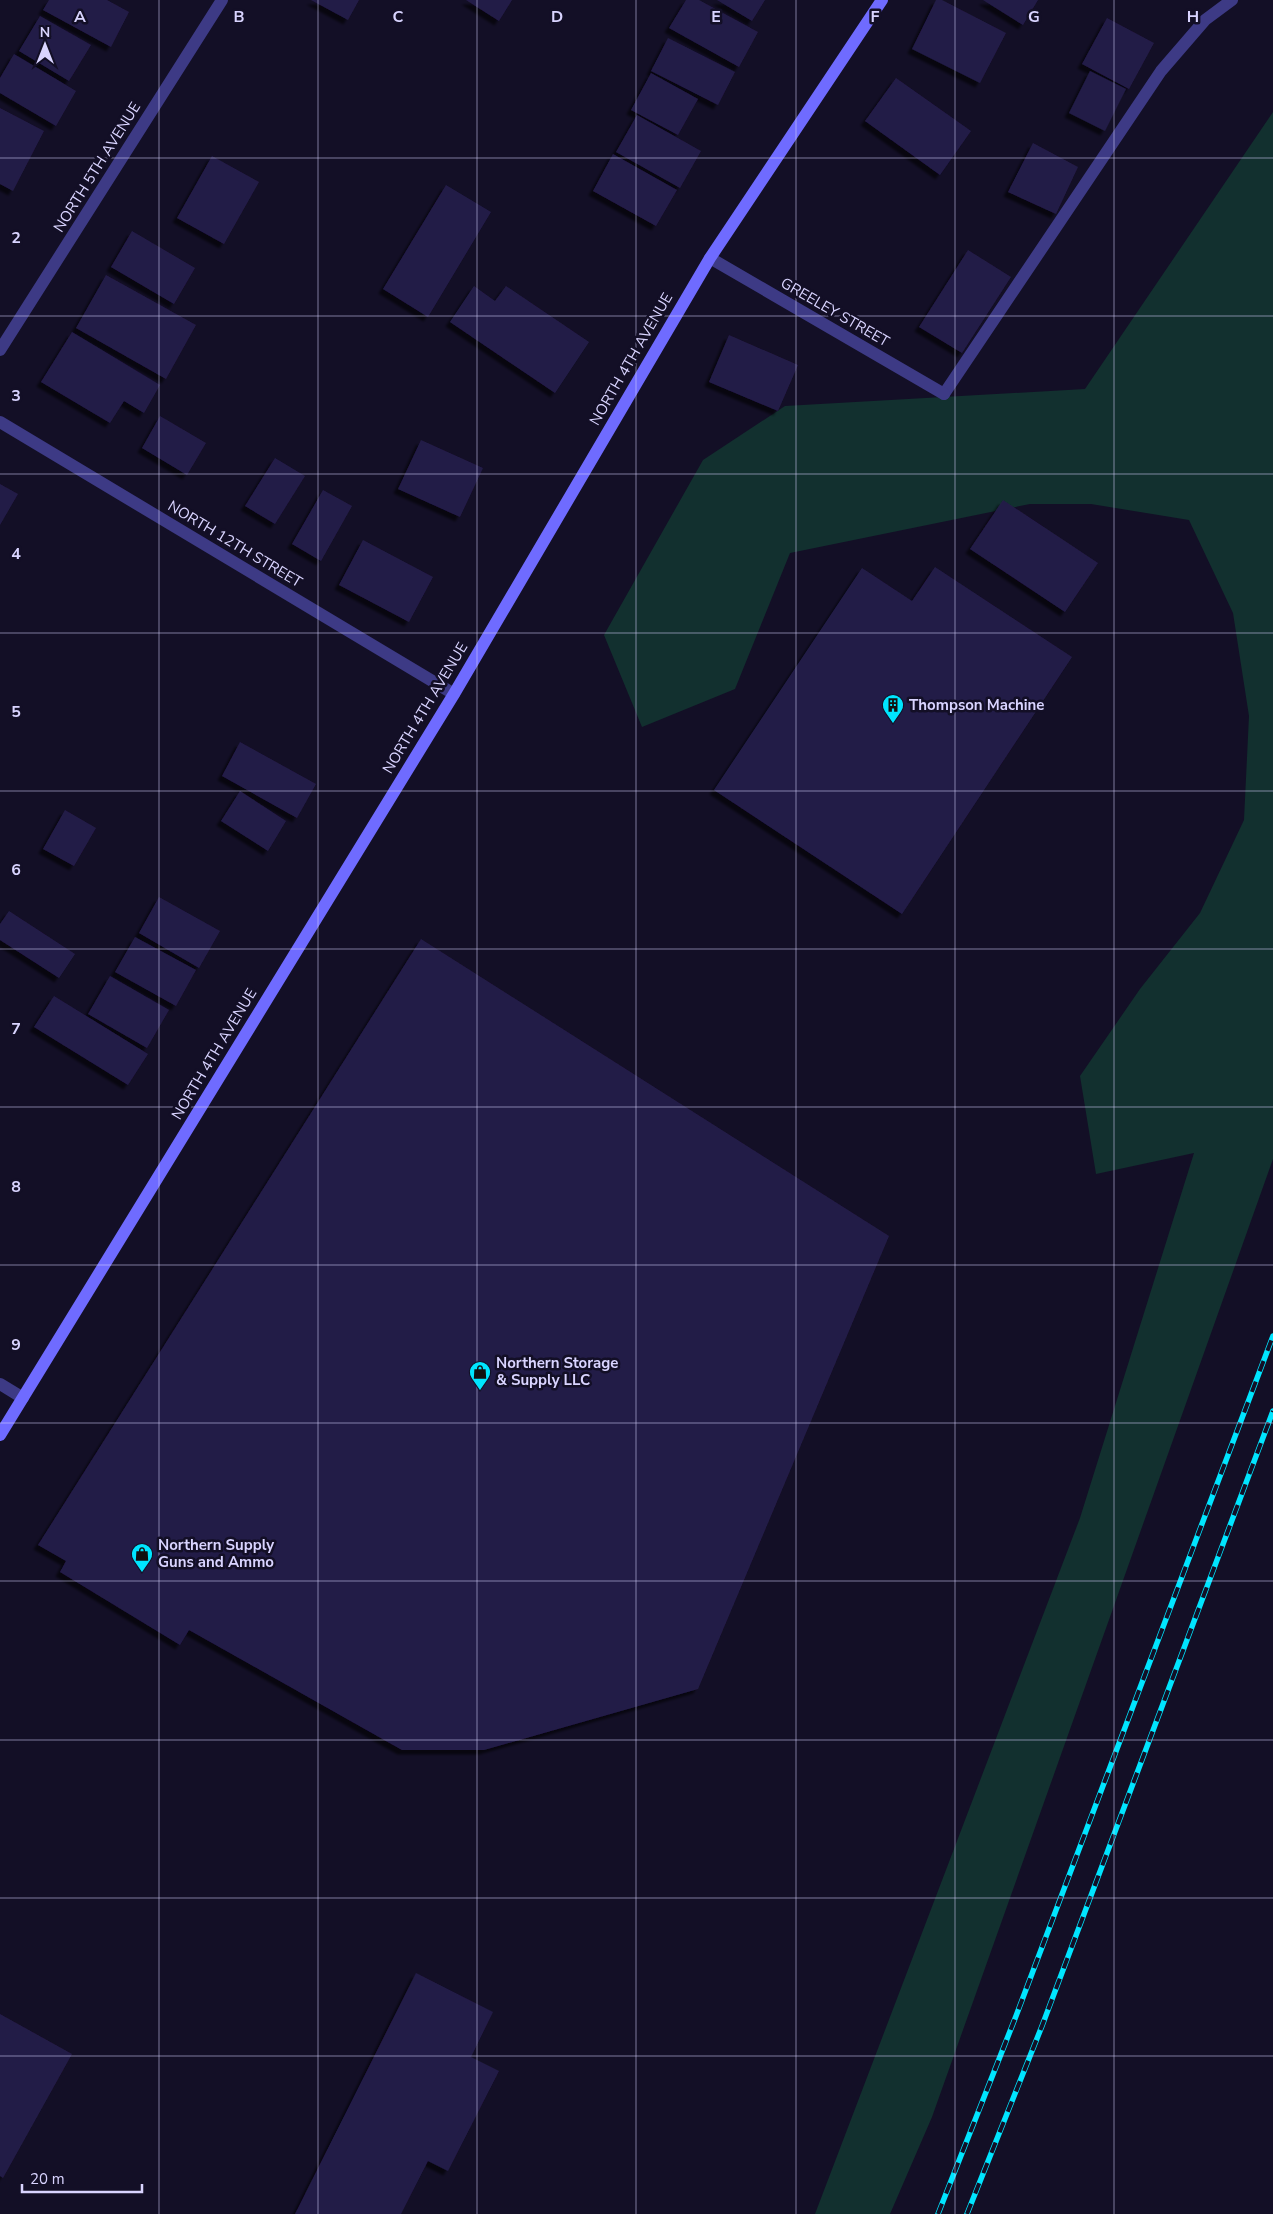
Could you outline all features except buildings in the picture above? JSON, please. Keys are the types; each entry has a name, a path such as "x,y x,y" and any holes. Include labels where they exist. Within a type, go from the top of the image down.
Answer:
{"main road":[{"name":"NORTH 4TH AVENUE","path":"0,1435 454,694 710,258 882,0"}],"street":[{"name":"NORTH 5TH AVENUE","path":"0,350 222,0"},
{"name":"GREELEY STREET","path":"710,258 944,394 1161,71 1205,20 1232,0"},
{"name":"NORTH 12TH STREET","path":"0,422 454,694"},
{"path":"0,1384 23,1398"}],"green space":[{"path":"1273,112 1273,1159 932,2117 890,2214 815,2214 1080,1518 1194,1153 1096,1174 1080,1076 1140,989 1200,913 1244,820 1249,716 1233,613 1189,520 1091,504 1030,504 790,553 735,689 642,727 604,635 703,460 785,406 1085,389"}],"railway":[{"path":"938,2214 1016,2016 1273,1336"},
{"path":"967,2214 1042,2026 1273,1411"}],"place":[{"name":"Thompson Machine","path":"893,724"},
{"name":"Northern Storage & Supply LLC","path":"480,1391"},
{"name":"Northern Supply Guns and Ammo","path":"142,1573"}]}
